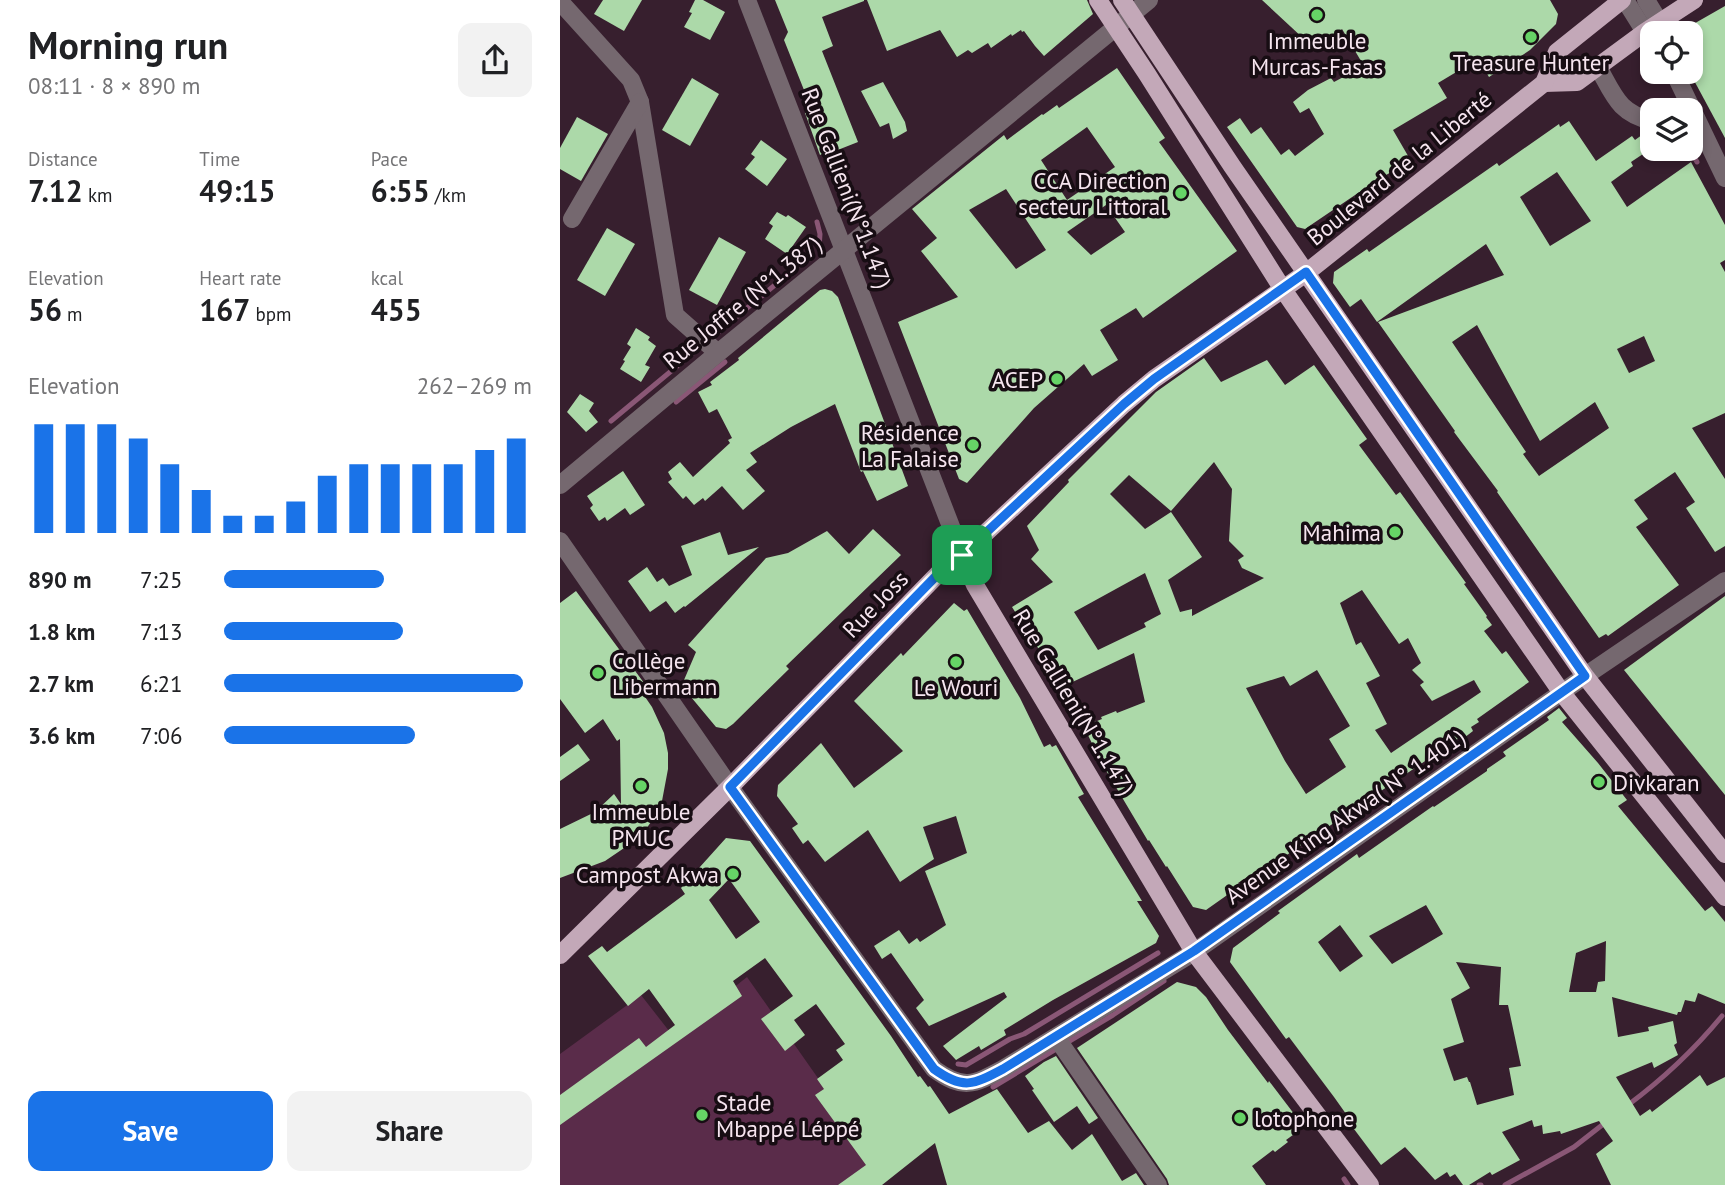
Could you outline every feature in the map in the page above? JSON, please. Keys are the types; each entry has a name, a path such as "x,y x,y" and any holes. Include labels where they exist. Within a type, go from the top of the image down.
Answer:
{"main road":[{"path":"1097,0 1282,288 1562,693 1725,897"},
{"name":"Boulevard de la Liberté","path":"1282,288 1306,272 1544,83 1557,52 1623,0"},
{"path":"1668,21 1694,0"},
{"path":"1127,7 1232,166 1585,676 1725,854"},
{"path":"1544,83 1577,82 1640,40"},
{"name":"Rue Joss","path":"560,955 730,787 941,571 962,555 1154,379 1282,288"},
{"name":"Rue Gallieni(N°1.147)","path":"962,555 975,585 1194,951 1370,1185"}],"street":[{"name":"Rue Gallieni(N°1.147)","path":"747,0 962,555"},
{"name":"Rue Joffre (N°1.387)","path":"561,484 1116,27 1127,7 1149,0"},
{"path":"1623,0 1643,21"},
{"path":"1646,0 1651,21"},
{"path":"565,6 631,80 640,102 675,315 718,354"},
{"path":"1598,66 1623,109 1640,118"},
{"path":"572,219 640,102"},
{"path":"1703,140 1725,178"},
{"path":"560,541 730,787"},
{"name":"Avenue King Akwa( N° 1.401)","path":"730,787 934,1069 948,1079 966,1084 985,1079 1194,951 1725,581"},
{"path":"1056,1037 1158,1185"}],"shaded area":[{"name":"Stade Mbappé Léppé","path":"747,977 886,1175 873,1185 560,1185 560,1054 641,995 673,1036"}],"building":[{"path":"603,0 642,0 624,31 594,14"},
{"path":"695,0 703,0 725,12 710,40 684,27 692,13 689,12"},
{"path":"775,0 864,0 822,17 833,46 822,51 858,142 820,155 805,113 812,110 784,40 788,32"},
{"path":"867,0 1087,0 1093,14 1044,56 1021,30 991,48 988,43 972,53 968,50 957,57 940,30 887,51"},
{"path":"1262,0 1550,0 1558,14 1556,24 1530,50 1489,77 1478,59 1438,83 1447,98 1393,130 1411,161 1386,174 1305,229 1297,227 1227,127 1240,118 1251,134 1261,127 1281,155 1289,149 1295,156 1324,134 1309,108 1300,113 1293,102 1308,90 1331,78 1334,82 1364,66 1342,29 1318,52"},
{"path":"1725,6 1725,138 1696,84 1703,84 1703,21 1699,21"},
{"path":"1117,68 1165,138 1159,142 1237,251 1143,318 1136,308 1100,330 1118,360 1092,376 1084,364 1034,408 967,483 959,479 898,322 958,297 921,251 937,238 912,209 1004,135 1007,140 1042,114 1057,105 1059,108","holes":["1087,127 1115,167 1067,200 1041,160","1006,189 1046,250 1016,269 969,210","1106,205 1125,232 1091,255 1067,232"]},
{"path":"692,78 719,94 690,146 662,130"},
{"path":"883,82 905,122 907,131 893,139 889,123 880,127 861,91"},
{"path":"577,117 608,134 581,181 560,169 560,148"},
{"path":"1569,121 1596,161 1632,136 1635,140 1640,136 1640,156 1631,162 1633,166 1611,182 1627,207 1691,162 1725,225 1725,260 1720,263 1725,272 1725,413 1692,428 1725,479 1725,546 1715,552 1686,508 1695,502 1675,472 1634,500 1648,519 1636,527 1679,585 1608,636 1606,634 1599,638 1378,322 1504,275 1486,244 1377,322 1361,299 1350,307 1333,283 1334,272 1367,249 1369,252 1497,163 1499,166 1559,124 1560,127","holes":["1557,172 1591,221 1550,246 1520,197","1477,325 1540,441 1595,402 1609,428 1539,476 1523,454 1526,452 1452,342","1644,336 1655,361 1629,373 1617,349"]},
{"path":"761,140 787,159 767,186 745,169 755,157 751,154"},
{"path":"777,212 786,217 788,215 806,227 787,254 765,239 773,226 769,223"},
{"path":"607,228 635,244 605,296 577,280"},
{"path":"719,237 746,252 717,305 689,290"},
{"path":"825,289 838,297 908,486 877,501 863,471 861,472 835,404 750,453 757,462 746,470 765,491 743,510 722,486 705,501 703,498 694,505 686,496 683,499 668,482 672,479 668,472 680,462 693,477 730,443 728,440 732,438 717,409 709,413 698,392 712,385 710,382 739,360 738,358 820,290"},
{"path":"636,328 650,337 648,340 656,346 645,365 650,367 641,382 620,369 631,347 627,344"},
{"path":"1204,358 1221,382 1267,360 1285,385 1314,365 1367,439 1359,445 1396,495 1400,492 1466,583 1464,584 1492,625 1484,631 1502,654 1506,651 1529,682 1477,719 1479,722 1471,727 1473,731 1460,741 1459,738 1275,863 1273,860 1238,883 1240,886 1206,910 1193,907 1148,841 1101,762 1086,731 1089,730 1087,725 1102,719 1101,717 1145,702 1134,653 1064,686 1056,669 1052,670 1012,607 1053,582 1031,559 1039,550 1027,526 1068,480 1156,392","holes":["1214,462 1232,489 1229,541 1244,556 1238,560 1242,568 1264,578 1192,616 1192,609 1180,612 1168,580 1202,557 1171,512 1145,529 1110,494 1129,475 1171,511","1145,573 1161,614 1144,623 1146,627 1098,650 1074,612","1362,590 1399,644 1408,638 1421,663 1412,670 1424,682 1420,685 1432,701 1474,680 1481,692 1391,753 1375,730 1387,724 1366,683 1380,676 1361,642 1356,645 1340,603","1317,670 1350,726 1329,739 1346,767 1306,794 1246,688 1284,676 1290,686"]},
{"path":"580,394 594,403 589,411 598,422 586,432 567,412"},
{"path":"623,471 645,505 630,515 625,508 607,521 605,517 599,521 590,508 593,505 587,496"},
{"path":"873,529 901,555 786,666 789,669 733,724 726,729 716,727 691,697 695,694 684,680 696,652 688,645 766,558 788,553 827,531 849,554"},
{"path":"720,532 728,555 759,547 675,613 666,601 650,612 628,581 647,567 657,582 663,578 669,586 692,575 681,546"},
{"path":"576,591 647,687 641,691 664,733 668,769 662,801 646,829 633,842 605,861 560,878 560,829 595,812 614,794 621,804 620,739 617,741 603,719 585,733 560,699 560,603"},
{"path":"1725,596 1725,795 1624,670"},
{"path":"954,603 964,611 967,609 1020,698 1044,747 1056,745 1084,794 1078,797 1142,901 1137,901 1159,936 1156,943 1004,1030 1006,1035 981,1050 979,1046 956,1060 943,1046 1007,997 1004,992 929,1026 916,1008 924,1000 891,953 882,959 874,946 899,930 909,944 917,938 920,942 946,925 925,871 967,853 956,816 923,827 934,859 900,882 868,830 825,862 808,840 803,844 792,828 798,824 777,796 778,785 821,743 854,788 903,751 854,701 901,653 903,656"},
{"path":"1559,708 1567,718 1562,722 1627,800 1618,806 1705,911 1712,906 1725,922 1725,1004 1698,993 1695,1002 1685,1000 1681,1012 1677,1015 1612,997 1618,1037 1649,1031 1648,1027 1673,1021 1677,1043 1674,1045 1678,1055 1654,1068 1652,1062 1616,1077 1640,1116 1650,1109 1652,1112 1700,1075 1707,1086 1725,1077 1725,1185 1611,1185 1596,1154 1613,1141 1599,1121 1561,1134 1560,1131 1543,1134 1542,1125 1534,1127 1532,1120 1502,1132 1520,1160 1492,1175 1490,1172 1469,1185 1463,1185 1455,1174 1450,1177 1447,1172 1435,1180 1405,1147 1381,1165 1334,1097 1289,1037 1286,1039 1230,962 1233,948 1280,913 1278,911 1357,854 1359,858 1487,771 1506,756 1503,752 1549,720 1547,717","holes":["1426,905 1443,934 1392,964 1369,936","1340,925 1363,956 1340,972 1318,942","1606,941 1605,981 1598,982 1596,992 1569,992 1576,953","1456,962 1501,967 1499,1005 1508,1005 1521,1066 1509,1068 1514,1095 1477,1105 1467,1077 1454,1081 1443,1049 1464,1042 1451,999 1470,988"]},
{"path":"578,744 590,760 560,781 560,757"},
{"path":"726,838 750,841 918,1077 930,1086 949,1114 997,1089 1028,1133 1049,1121 1072,1150 1092,1134 1122,1181 1136,1173 1144,1185 947,1185 935,1143 882,1185 838,1185 866,1165 815,1095 824,1089 817,1079 843,1060 836,1050 845,1044 816,1004 794,1020 805,1035 785,1051 761,1019 793,996 765,958 733,981 742,996 560,1125 560,1095 639,1038 646,1047 675,1025 649,989 628,1006 588,956 602,946 607,952 685,894 681,888","holes":["729,879 760,922 736,939 709,900"]},
{"path":"1177,982 1196,987 1206,997 1228,1030 1304,1127 1275,1152 1273,1150 1252,1166 1266,1185 1169,1185 1077,1048"},
{"path":"1056,1056 1098,1118 1089,1124 1077,1106 1054,1122 1025,1076"}],"waterway":[{"path":"817,222 819,248"},
{"path":"611,421 805,260"},
{"path":"676,402 725,362"},
{"path":"958,1064 966,1065 1010,1039 1024,1034 1158,953"},
{"path":"993,1087 1164,981"},
{"path":"1628,1105 1678,1064 1722,1016"},
{"path":"1505,1185 1574,1147 1606,1122"},
{"path":"1344,1179 1348,1185"}],"place":[{"name":"Immeuble Murcas-Fasas","path":"1317,15"},
{"name":"Treasure Hunter","path":"1531,37"},
{"name":"CCA Direction secteur Littoral","path":"1181,193"},
{"name":"ACEP","path":"1057,379"},
{"name":"Résidence La Falaise","path":"973,445"},
{"name":"Mahima","path":"1395,532"},
{"name":"Le Wouri","path":"956,662"},
{"name":"Collège Libermann","path":"598,673"},
{"name":"Divkaran","path":"1599,782"},
{"name":"Immeuble PMUC","path":"641,786"},
{"name":"Campost Akwa","path":"733,874"},
{"name":"Stade Mbappé Léppé","path":"702,1115"},
{"name":"lotophone","path":"1240,1118"}],"route":[{"path":"1306,272 1585,676 1194,951 1003,1069 985,1079 966,1084 948,1079 934,1069 730,787 941,571 962,555 1154,379 1306,272"}]}
